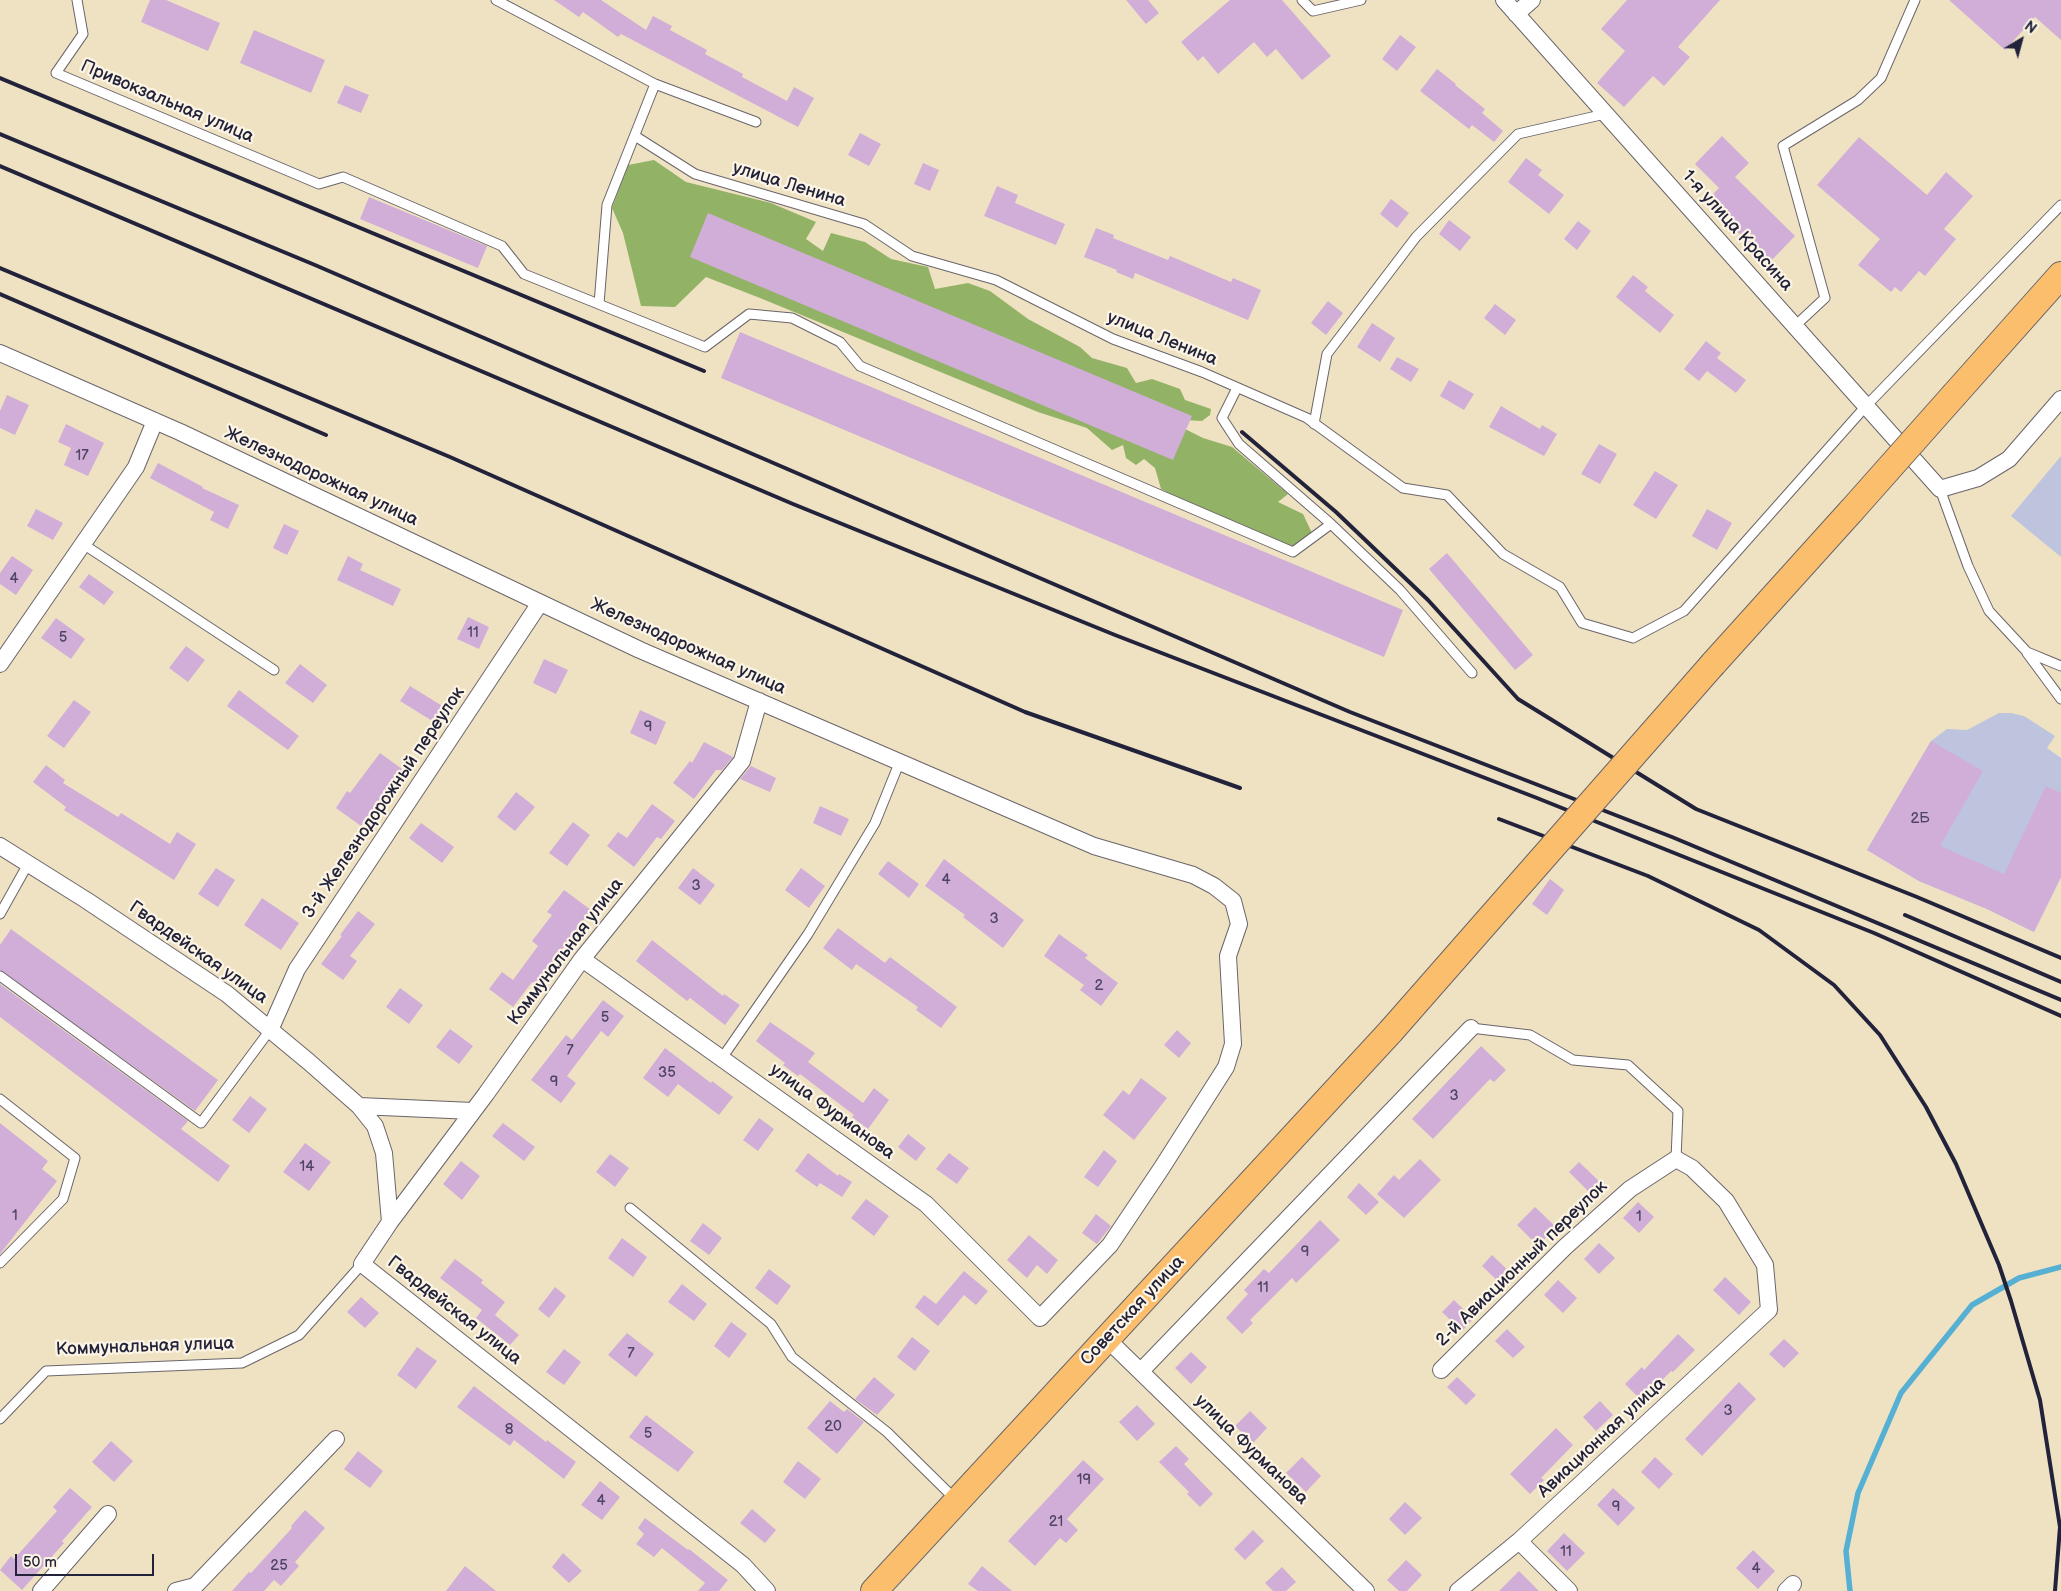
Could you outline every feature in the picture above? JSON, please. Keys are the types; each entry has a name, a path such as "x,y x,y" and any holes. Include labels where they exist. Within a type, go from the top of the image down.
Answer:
{"main road":[{"name":"Советская улица","path":"874,1591 1391,1031 1713,664 2061,275"}],"street":[{"name":"1-я улица Красина","path":"1504,0 1940,488"},
{"path":"1516,14 1532,0"},
{"name":"Железнодорожная улица","path":"0,353 155,420 640,650 1094,846 1193,875 1214,886 1233,901 1239,924 1228,956 1233,1044 1226,1067 1162,1169 1110,1245 1040,1318"},
{"path":"1940,488 1978,478 2010,458 2061,399"},
{"path":"0,664 136,467 155,420"},
{"name":"3-й Железнодорожный переулок","path":"270,1030 297,969 540,603"},
{"name":"Коммунальная улица","path":"390,1222 473,1111 582,959 742,760 759,701"},
{"name":"Гвардейская улица","path":"0,846 227,994 359,1106 375,1126 384,1153 390,1222 362,1264 743,1565 766,1591"},
{"name":"улица Фурманова","path":"582,959 926,1204 1040,1318"},
{"path":"1141,1371 1471,1028"},
{"path":"359,1106 473,1111"},
{"name":"Авиационная улица","path":"1458,1591 1519,1541 1769,1310 1765,1264 1726,1201 1692,1168 1676,1159"},
{"name":"2-й Авиационный переулок","path":"1441,1370 1565,1247 1630,1188 1676,1159"},
{"name":"улица Фурманова","path":"1107,1339 1366,1591"},
{"path":"176,1591 195,1586 336,1439"},
{"path":"41,1591 108,1514"},
{"path":"1519,1541 1569,1591"}],"lane":[{"name":"Привокзальная улица","path":"77,0 83,34 56,73 319,184 343,177 502,246 524,274 599,304"},
{"path":"496,0 655,84 756,122"},
{"path":"1302,0 1313,11 1361,0"},
{"path":"1795,326 1825,298 1783,146 1858,100 1881,78 1915,0"},
{"path":"655,84 607,205 599,304 705,347 749,314 792,318 840,342 860,366 1293,552 1331,524"},
{"path":"1314,424 1327,354 1416,236 1518,134 1605,114"},
{"name":"улица Ленина","path":"635,136 696,174 864,224 912,256 996,280 1113,339 1202,372 1307,418 1403,488 1447,495 1503,554 1560,588 1582,623 1633,638 1684,611 1866,406"},
{"path":"1866,406 2061,205"},
{"path":"1237,388 1222,418 1238,444 1331,524 1400,590 1472,673"},
{"path":"1940,488 1968,566 1989,611 2027,652 2061,699"},
{"path":"83,544 274,670"},
{"path":"2027,652 2061,666"},
{"path":"722,1058 808,934 875,824 900,762"},
{"path":"0,914 28,864"},
{"path":"0,976 201,1123 270,1030"},
{"path":"1471,1028 1530,1036 1572,1060 1628,1065 1678,1111 1676,1159"},
{"path":"0,1100 75,1158 63,1200 0,1263"},
{"path":"630,1208 771,1324 792,1357 887,1432 957,1501"},
{"name":"Коммунальная улица","path":"0,1419 46,1371 242,1363 299,1335 362,1264"}],"shaded area":[{"path":"2061,456 2061,557 2011,516"},
{"path":"1999,713 2024,716 2055,736 2047,748 2061,758 2061,877 2034,932 1987,909 1919,881 1867,850 1931,741 1947,729 1967,730"}],"green space":[{"path":"654,160 686,182 771,203 816,222 806,239 823,251 831,233 865,242 891,259 928,267 935,289 968,283 990,291 1028,319 1080,347 1092,358 1127,368 1136,383 1152,379 1180,389 1185,400 1211,409 1210,415 1202,421 1184,420 1181,427 1203,438 1232,447 1288,494 1278,502 1303,514 1312,533 1289,552 1161,489 1155,468 1144,459 1136,465 1126,458 1123,445 1112,450 1087,428 1038,412 706,277 675,307 641,306 623,233 612,208 628,165"}],"building":[{"path":"150,0 166,0 220,23 208,51 141,22"},
{"path":"554,0 601,0 646,30 653,16 672,26 670,30 707,50 705,54 743,74 742,77 787,101 794,87 814,98 798,127 621,34 618,37 583,12 579,17"},
{"path":"1126,0 1148,0 1159,13 1146,24"},
{"path":"1230,0 1282,0 1331,56 1302,80 1276,49 1267,57 1254,42 1218,74 1203,56 1198,61 1181,42"},
{"path":"1627,0 1720,0 1678,47 1690,57 1664,86 1653,76 1624,107 1597,83 1625,51 1601,29"},
{"path":"1949,0 2061,0 2061,40 2035,17 2005,50"},
{"path":"254,30 325,60 311,93 240,63"},
{"path":"1400,35 1416,47 1397,71 1382,59"},
{"path":"1437,69 1485,109 1482,113 1503,131 1494,142 1472,125 1469,129 1420,91"},
{"path":"345,85 369,95 361,113 337,103"},
{"path":"860,133 881,144 869,166 848,155"},
{"path":"1722,136 1749,163 1735,177 1795,236 1769,263 1706,201 1719,188 1695,164"},
{"path":"1859,137 1927,195 1946,172 1973,196 1944,229 1956,239 1925,276 1919,271 1901,292 1895,287 1891,292 1858,265 1880,239 1817,185"},
{"path":"1526,158 1542,170 1538,175 1564,195 1549,214 1508,182"},
{"path":"923,163 939,170 930,191 914,184"},
{"path":"997,186 1018,195 1015,203 1065,224 1056,245 984,216"},
{"path":"369,197 487,246 478,268 360,219"},
{"path":"1391,199 1409,213 1397,228 1380,214"},
{"path":"708,213 1192,416 1173,460 690,257"},
{"path":"1449,220 1471,237 1460,251 1439,234"},
{"path":"1578,221 1591,231 1577,250 1564,239"},
{"path":"1096,228 1114,235 1113,238 1168,260 1170,256 1231,282 1233,278 1261,290 1248,320 1135,273 1133,279 1116,272 1117,270 1084,257"},
{"path":"1633,275 1648,287 1645,291 1674,315 1660,333 1616,297"},
{"path":"1328,301 1343,313 1326,335 1311,323"},
{"path":"1495,304 1516,320 1505,335 1484,318"},
{"path":"1372,323 1395,338 1380,362 1357,347"},
{"path":"740,332 1403,610 1384,657 721,378"},
{"path":"1706,341 1721,353 1717,358 1746,380 1736,393 1707,371 1699,381 1684,369"},
{"path":"1397,357 1419,369 1411,382 1390,369"},
{"path":"1449,380 1474,394 1464,410 1440,396"},
{"path":"7,395 29,405 15,435 0,428 0,411"},
{"path":"1501,406 1540,429 1542,425 1557,434 1544,456 1489,427"},
{"path":"66,424 104,443 88,476 64,465 71,448 58,442"},
{"path":"1599,444 1617,454 1600,484 1581,474"},
{"path":"158,463 202,488 239,505 228,529 210,520 214,512 150,478"},
{"path":"1655,471 1678,485 1656,519 1633,505"},
{"path":"36,509 63,523 53,540 27,526"},
{"path":"1707,509 1732,523 1717,550 1692,536"},
{"path":"284,524 299,531 287,555 273,548"},
{"path":"1447,553 1533,655 1515,670 1429,569"},
{"path":"12,556 33,570 16,595 0,584 0,573"},
{"path":"348,556 363,564 360,570 401,589 393,606 337,580"},
{"path":"89,574 114,592 104,605 79,587"},
{"path":"468,617 489,627 479,649 457,639"},
{"path":"56,618 85,639 71,659 41,638"},
{"path":"186,646 205,660 188,682 169,668"},
{"path":"544,659 568,670 556,694 533,683"},
{"path":"300,664 327,685 313,703 285,683"},
{"path":"410,686 444,707 434,722 400,701"},
{"path":"239,690 299,736 288,750 227,706"},
{"path":"74,700 91,712 64,748 47,736"},
{"path":"640,710 666,722 656,745 630,733"},
{"path":"1931,741 1983,771 1940,846 2004,874 2046,786 2061,793 2061,877 2034,932 1987,909 1919,881 1867,850"},
{"path":"704,742 733,757 722,770 716,770 694,799 673,783 690,761 692,763"},
{"path":"380,753 402,769 361,826 336,808 347,791 350,793"},
{"path":"46,765 65,780 63,783 118,817 121,813 170,844 177,832 196,844 174,880 64,810 66,807 33,782"},
{"path":"751,766 776,778 770,792 740,779"},
{"path":"516,792 535,807 515,831 497,817"},
{"path":"652,804 675,821 661,839 657,837 634,867 607,846 618,832 627,838"},
{"path":"820,806 849,819 841,836 813,823"},
{"path":"573,822 590,835 567,866 549,853"},
{"path":"421,823 454,847 442,863 409,838"},
{"path":"944,859 1024,920 1003,948 963,917 965,915 925,886"},
{"path":"888,861 919,884 909,898 878,874"},
{"path":"216,868 235,880 218,907 198,894"},
{"path":"693,868 715,885 700,905 678,888"},
{"path":"801,868 825,886 809,908 785,890"},
{"path":"1550,879 1564,890 1547,915 1532,904"},
{"path":"564,890 591,910 535,984 532,982 513,1007 489,989 502,972 513,980 538,946 532,941 552,915 547,912"},
{"path":"262,898 299,923 281,950 244,925"},
{"path":"358,911 375,924 350,956 357,961 343,980 321,964"},
{"path":"838,928 885,963 890,957 957,1007 941,1028 916,1010 918,1007 856,964 852,970 823,948"},
{"path":"11,929 218,1080 195,1111 0,970 0,945"},
{"path":"1059,934 1088,955 1085,958 1118,983 1101,1006 1080,990 1084,985 1044,956"},
{"path":"652,940 723,996 724,994 740,1005 725,1025 690,998 687,1001 636,961"},
{"path":"0,984 188,1121 181,1129 230,1166 218,1182 0,1017"},
{"path":"400,988 423,1005 409,1024 386,1007"},
{"path":"603,1000 624,1016 608,1037 601,1031 567,1076 576,1083 561,1103 531,1080 566,1035 572,1040"},
{"path":"770,1022 815,1053 808,1062 863,1103 874,1088 889,1100 868,1129 852,1117 854,1115 800,1074 798,1076 783,1065 785,1063 756,1041"},
{"path":"450,1029 473,1046 459,1064 436,1047"},
{"path":"1177,1030 1191,1043 1179,1058 1164,1045"},
{"path":"1481,1046 1506,1070 1494,1082 1490,1079 1433,1139 1412,1119"},
{"path":"665,1048 711,1083 712,1081 733,1097 719,1115 678,1084 668,1097 643,1078"},
{"path":"1141,1078 1167,1098 1134,1140 1103,1115 1123,1090 1129,1095"},
{"path":"250,1096 267,1109 249,1133 232,1120"},
{"path":"759,1118 774,1129 758,1151 743,1140"},
{"path":"0,1123 48,1161 42,1169 57,1181 0,1254"},
{"path":"503,1123 535,1147 524,1161 492,1136"},
{"path":"908,1134 926,1148 916,1161 898,1147"},
{"path":"305,1143 331,1162 309,1191 283,1172"},
{"path":"1104,1150 1117,1161 1098,1187 1084,1177"},
{"path":"808,1153 838,1176 839,1174 852,1182 842,1197 820,1183 817,1187 795,1171"},
{"path":"949,1153 969,1168 957,1184 936,1169"},
{"path":"610,1154 629,1168 615,1187 596,1172"},
{"path":"1420,1159 1441,1180 1404,1218 1377,1194 1394,1175 1399,1180"},
{"path":"461,1161 480,1176 462,1200 443,1184"},
{"path":"1579,1162 1601,1183 1591,1194 1569,1172"},
{"path":"1359,1183 1379,1202 1366,1215 1347,1197"},
{"path":"866,1199 889,1216 874,1236 851,1218"},
{"path":"1638,1202 1654,1217 1639,1233 1623,1218"},
{"path":"1535,1207 1556,1227 1538,1246 1517,1225"},
{"path":"1096,1214 1111,1226 1097,1244 1082,1233"},
{"path":"1320,1220 1340,1240 1296,1283 1292,1278 1250,1320 1253,1323 1242,1334 1226,1318 1248,1294 1244,1290 1264,1269 1269,1273"},
{"path":"703,1223 722,1238 709,1255 690,1241"},
{"path":"1029,1235 1058,1260 1047,1274 1037,1265 1027,1278 1007,1260"},
{"path":"622,1238 647,1257 633,1277 608,1258"},
{"path":"1599,1243 1615,1258 1599,1274 1584,1259"},
{"path":"1492,1255 1514,1276 1504,1287 1482,1266"},
{"path":"455,1259 483,1280 481,1283 505,1302 495,1315 519,1335 510,1345 476,1318 482,1310 440,1278"},
{"path":"769,1269 791,1286 777,1305 755,1288"},
{"path":"964,1271 988,1291 976,1305 964,1295 938,1326 915,1307 924,1295 936,1304"},
{"path":"1725,1277 1751,1302 1739,1315 1713,1290"},
{"path":"1558,1280 1577,1298 1563,1313 1544,1295"},
{"path":"682,1284 707,1304 694,1321 668,1302"},
{"path":"555,1287 566,1296 549,1318 538,1309"},
{"path":"361,1297 379,1313 365,1328 347,1312"},
{"path":"1454,1300 1473,1319 1462,1331 1442,1312"},
{"path":"731,1322 747,1334 729,1358 714,1346"},
{"path":"1507,1329 1525,1347 1513,1358 1495,1341"},
{"path":"627,1333 654,1354 636,1377 608,1355"},
{"path":"1678,1334 1695,1350 1673,1372 1671,1371 1642,1401 1625,1384 1642,1367 1644,1370"},
{"path":"912,1337 930,1351 915,1371 897,1357"},
{"path":"1784,1339 1799,1353 1784,1368 1769,1354"},
{"path":"417,1347 437,1361 416,1389 397,1375"},
{"path":"564,1349 581,1362 564,1385 546,1372"},
{"path":"1191,1352 1207,1367 1191,1384 1175,1368"},
{"path":"874,1377 895,1395 877,1415 855,1399"},
{"path":"1457,1377 1476,1395 1466,1405 1447,1387"},
{"path":"1739,1382 1756,1399 1702,1456 1685,1439"},
{"path":"474,1386 546,1442 547,1440 576,1462 564,1479 514,1440 510,1446 457,1407"},
{"path":"830,1401 844,1412 847,1409 864,1422 837,1454 807,1428"},
{"path":"1600,1401 1613,1415 1596,1431 1583,1417"},
{"path":"1137,1405 1155,1424 1137,1441 1119,1422"},
{"path":"1250,1411 1267,1428 1253,1443 1235,1426"},
{"path":"646,1415 694,1452 678,1472 629,1437"},
{"path":"1556,1428 1573,1445 1541,1478 1544,1480 1530,1494 1510,1474"},
{"path":"111,1441 133,1461 114,1482 92,1462"},
{"path":"1176,1446 1189,1459 1184,1464 1213,1494 1200,1507 1187,1494 1189,1492 1159,1462"},
{"path":"358,1451 383,1471 370,1488 344,1469"},
{"path":"1302,1457 1321,1476 1306,1492 1286,1473"},
{"path":"1655,1457 1673,1474 1659,1489 1641,1472"},
{"path":"1083,1460 1104,1479 1067,1519 1078,1530 1066,1543 1060,1538 1035,1566 1008,1541"},
{"path":"798,1461 821,1479 805,1499 783,1482"},
{"path":"600,1481 620,1497 602,1520 581,1505"},
{"path":"70,1488 92,1507 62,1541 64,1543 22,1590 0,1570 11,1556 14,1559 57,1511 53,1507"},
{"path":"1613,1488 1635,1508 1618,1526 1597,1505"},
{"path":"1405,1502 1422,1518 1405,1535 1389,1519"},
{"path":"752,1509 776,1530 765,1543 740,1523"},
{"path":"305,1510 325,1528 295,1562 299,1566 281,1586 274,1580 264,1591 232,1591 292,1528 291,1526"},
{"path":"645,1518 728,1580 719,1591 698,1591 705,1583 662,1548 654,1557 636,1544 644,1534 638,1528"},
{"path":"1253,1530 1264,1541 1245,1560 1234,1549"},
{"path":"1564,1533 1585,1553 1567,1571 1547,1551"},
{"path":"1753,1550 1775,1571 1758,1589 1736,1568"},
{"path":"563,1553 582,1571 569,1583 552,1567"},
{"path":"1406,1560 1422,1575 1407,1591 1399,1591 1387,1580"},
{"path":"465,1566 496,1591 446,1591"},
{"path":"982,1566 1012,1591 978,1591 968,1584"},
{"path":"1282,1567 1296,1582 1286,1591 1273,1591 1265,1583"},
{"path":"1519,1571 1539,1591 1499,1591"}],"waterway":[{"path":"1850,1591 1846,1551 1858,1493 1901,1393 1972,1305 2019,1278 2061,1267"}],"railway":[{"path":"0,78 704,371"},
{"path":"0,134 315,265 1350,712 1672,837 2061,1000"},
{"path":"0,166 793,504 1115,635 1537,798 1874,933 2061,1016"},
{"path":"0,268 450,457 1025,712 1240,788"},
{"path":"0,294 326,435"},
{"path":"1242,432 1336,512 1428,600 1518,699 1696,809 1917,897 2061,958"},
{"path":"1499,819 1648,876 1759,930 1834,985 1880,1035 1926,1107 1956,1164 1999,1265 2011,1301 2040,1400 2060,1527 2055,1591"},
{"path":"1905,915 2061,982"}]}
